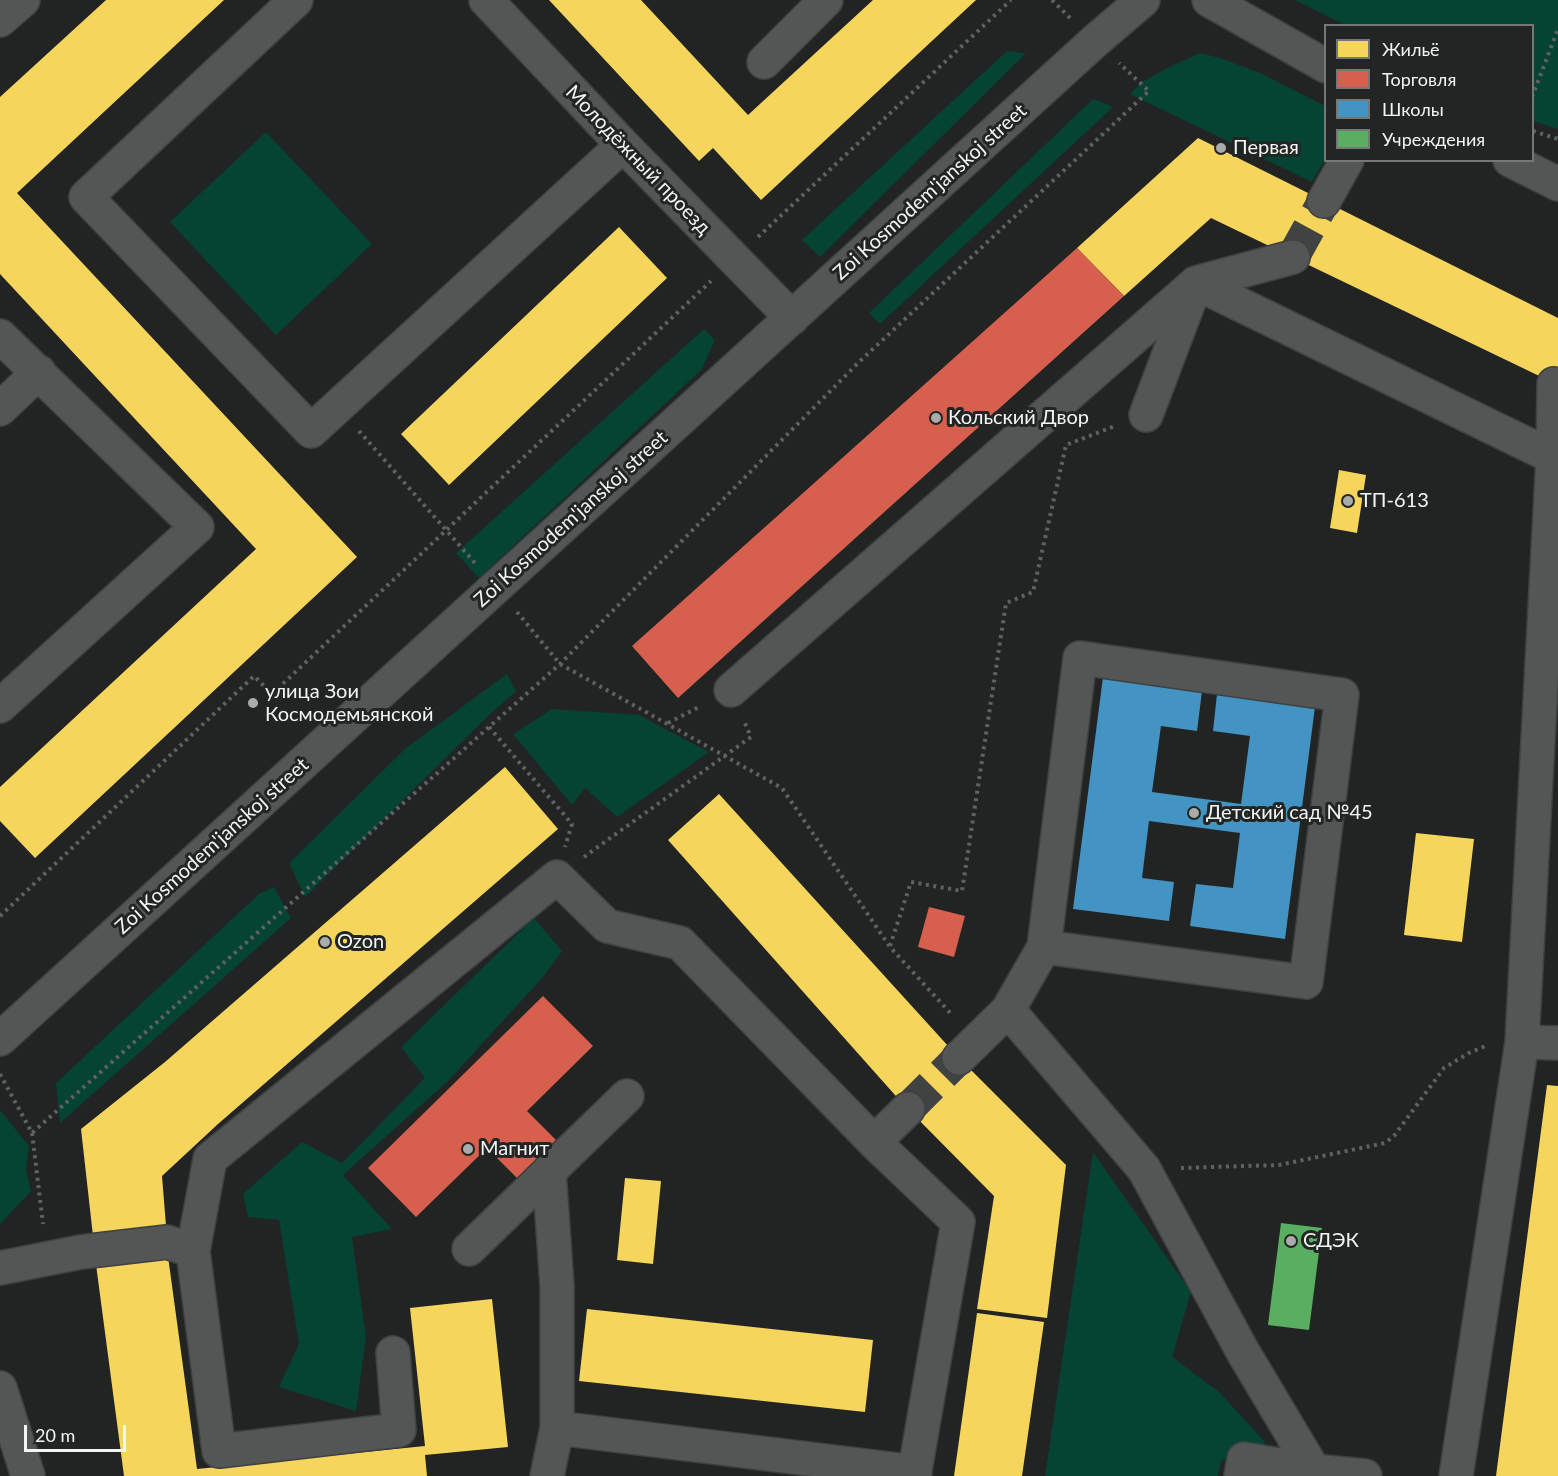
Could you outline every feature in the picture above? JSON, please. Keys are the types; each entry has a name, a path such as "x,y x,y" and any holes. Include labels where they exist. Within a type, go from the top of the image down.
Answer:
{"street":[{"path":"0,20 23,0"},
{"path":"296,0 86,197 310,431 623,146"},
{"name":"Молодёжный проезд","path":"486,0 623,146 792,318"},
{"path":"764,62 826,0"},
{"name":"Zoi Kosmodem'janskoj street","path":"0,1039 1095,41 1143,0"},
{"path":"1209,0 1324,65"},
{"path":"1324,201 1346,162"},
{"path":"1514,162 1558,184"},
{"path":"731,690 1196,283 1293,257"},
{"path":"1146,415 1196,283"},
{"path":"1196,283 1554,457"},
{"path":"0,336 197,527 0,706"},
{"path":"0,409 39,372"},
{"path":"1456,1476 1522,1042 1554,457 1554,384"},
{"path":"968,1050 1008,1010 1044,947 1080,658 1342,695 1306,982 1044,947"},
{"path":"393,1353 399,1430 219,1451 193,1251 210,1159 556,877 607,926 680,943 874,1142 958,1221 915,1474 557,1428"},
{"path":"1008,1010 1144,1169 1243,1352 1314,1471"},
{"path":"1522,1042 1558,1043"},
{"path":"469,1249 627,1096"},
{"path":"874,1142 908,1109"},
{"path":"547,1476 557,1428 557,1286 549,1171"},
{"path":"0,1268 81,1252 168,1242 193,1251"},
{"path":"0,1388 28,1476"},
{"path":"1241,1476 1244,1459 1314,1471 1365,1476"}],"path":[{"path":"32,1133 569,655 859,362 1149,91 1052,0"},
{"path":"1534,94 1558,29"},
{"path":"1534,131 1558,139"},
{"path":"890,947 910,882 962,891 1006,603 1033,592 1066,445 1146,415"},
{"path":"0,916 254,676 272,694 446,529"},
{"path":"489,727 572,824"},
{"path":"556,877 751,737"},
{"path":"724,755 782,788 890,947 968,1050"},
{"path":"1144,1169 1270,1166 1385,1143 1394,1136 1444,1068 1487,1045 1522,1042"},
{"path":"0,1074 32,1133 47,1259"}],"green space":[{"path":"1295,0 1558,0 1558,129 1534,121 1534,24 1343,24"},
{"path":"1007,51 1026,53 820,257 802,240"},
{"path":"1200,53 1260,73 1324,105 1324,161 1312,182 1130,94 1142,82"},
{"path":"1093,99 1113,107 880,324 869,313"},
{"path":"266,132 372,244 276,335 170,222"},
{"path":"704,329 715,340 702,369 479,578 456,553"},
{"path":"507,674 516,691 305,897 289,863 406,748"},
{"path":"552,709 639,715 709,752 617,817 585,788 572,805 513,734"},
{"path":"274,887 291,918 60,1123 56,1083 259,894"},
{"path":"534,918 562,951 543,977 448,1081 343,1175 392,1229 352,1237 366,1337 356,1411 279,1387 299,1344 279,1220 248,1217 243,1194 302,1142 342,1163 425,1078 401,1047"},
{"path":"0,1110 29,1146 26,1170 31,1191 0,1224"},
{"path":"1093,1152 1191,1292 1172,1357 1219,1392 1266,1443 1221,1461 1218,1476 1045,1476"}],"building: Жильё":[{"path":"106,0 224,0 17,193 357,557 35,858 0,821 0,787 256,549 0,274 0,97"},
{"path":"549,0 641,0 748,115 873,0 976,0 761,200 713,148 699,161"},
{"path":"1198,138 1558,318 1558,385 1211,218 1124,296 1077,248"},
{"path":"619,227 667,278 449,485 401,434"},
{"name":"ТП-613","path":"1339,470 1366,475 1357,533 1330,528"},
{"path":"505,767 558,829 218,1124 162,1176 167,1238 94,1245 81,1129 165,1062"},
{"path":"719,794 959,1058 1066,1165 1047,1318 977,1309 994,1196 903,1104 668,840"},
{"path":"1416,833 1474,839 1462,942 1404,935"},
{"path":"1547,1085 1558,1086 1558,1476 1496,1476"},
{"path":"625,1178 661,1181 653,1264 617,1260"},
{"path":"167,1249 197,1469 425,1446 410,1308 492,1299 508,1447 425,1455 427,1476 124,1476 95,1257"},
{"path":"587,1309 873,1340 865,1412 579,1381"},
{"path":"977,1313 1044,1322 1022,1476 954,1476"}],"building: Торговля":[{"path":"1077,248 1124,296 678,698 632,646"},
{"path":"929,907 965,916 954,957 918,947"},
{"path":"543,996 593,1046 527,1111 556,1140 517,1178 487,1148 416,1217 368,1168"}],"building: Школы":[{"name":"Детский сад №45","path":"1103,677 1202,691 1197,731 1161,726 1152,792 1241,804 1250,736 1213,731 1217,694 1315,707 1285,939 1190,926 1196,884 1233,888 1240,833 1149,821 1142,878 1174,882 1169,921 1073,909"}],"building: Учреждения":[{"path":"1281,1223 1322,1228 1309,1330 1268,1325"}],"tunnel":[{"path":"1293,257 1324,201"},
{"path":"908,1109 959,1058"}],"place":[{"name":"Первая","path":"1221,148"},
{"name":"Кольский Двор","path":"936,418"},
{"name":"ТП-613","path":"1348,501"},
{"name":"улица Зои Космодемьянской","path":"253,703"},
{"name":"Детский сад №45","path":"1194,813"},
{"name":"Ozon","path":"325,942"},
{"name":"Магнит","path":"468,1149"},
{"name":"СДЭК","path":"1291,1241"}]}
